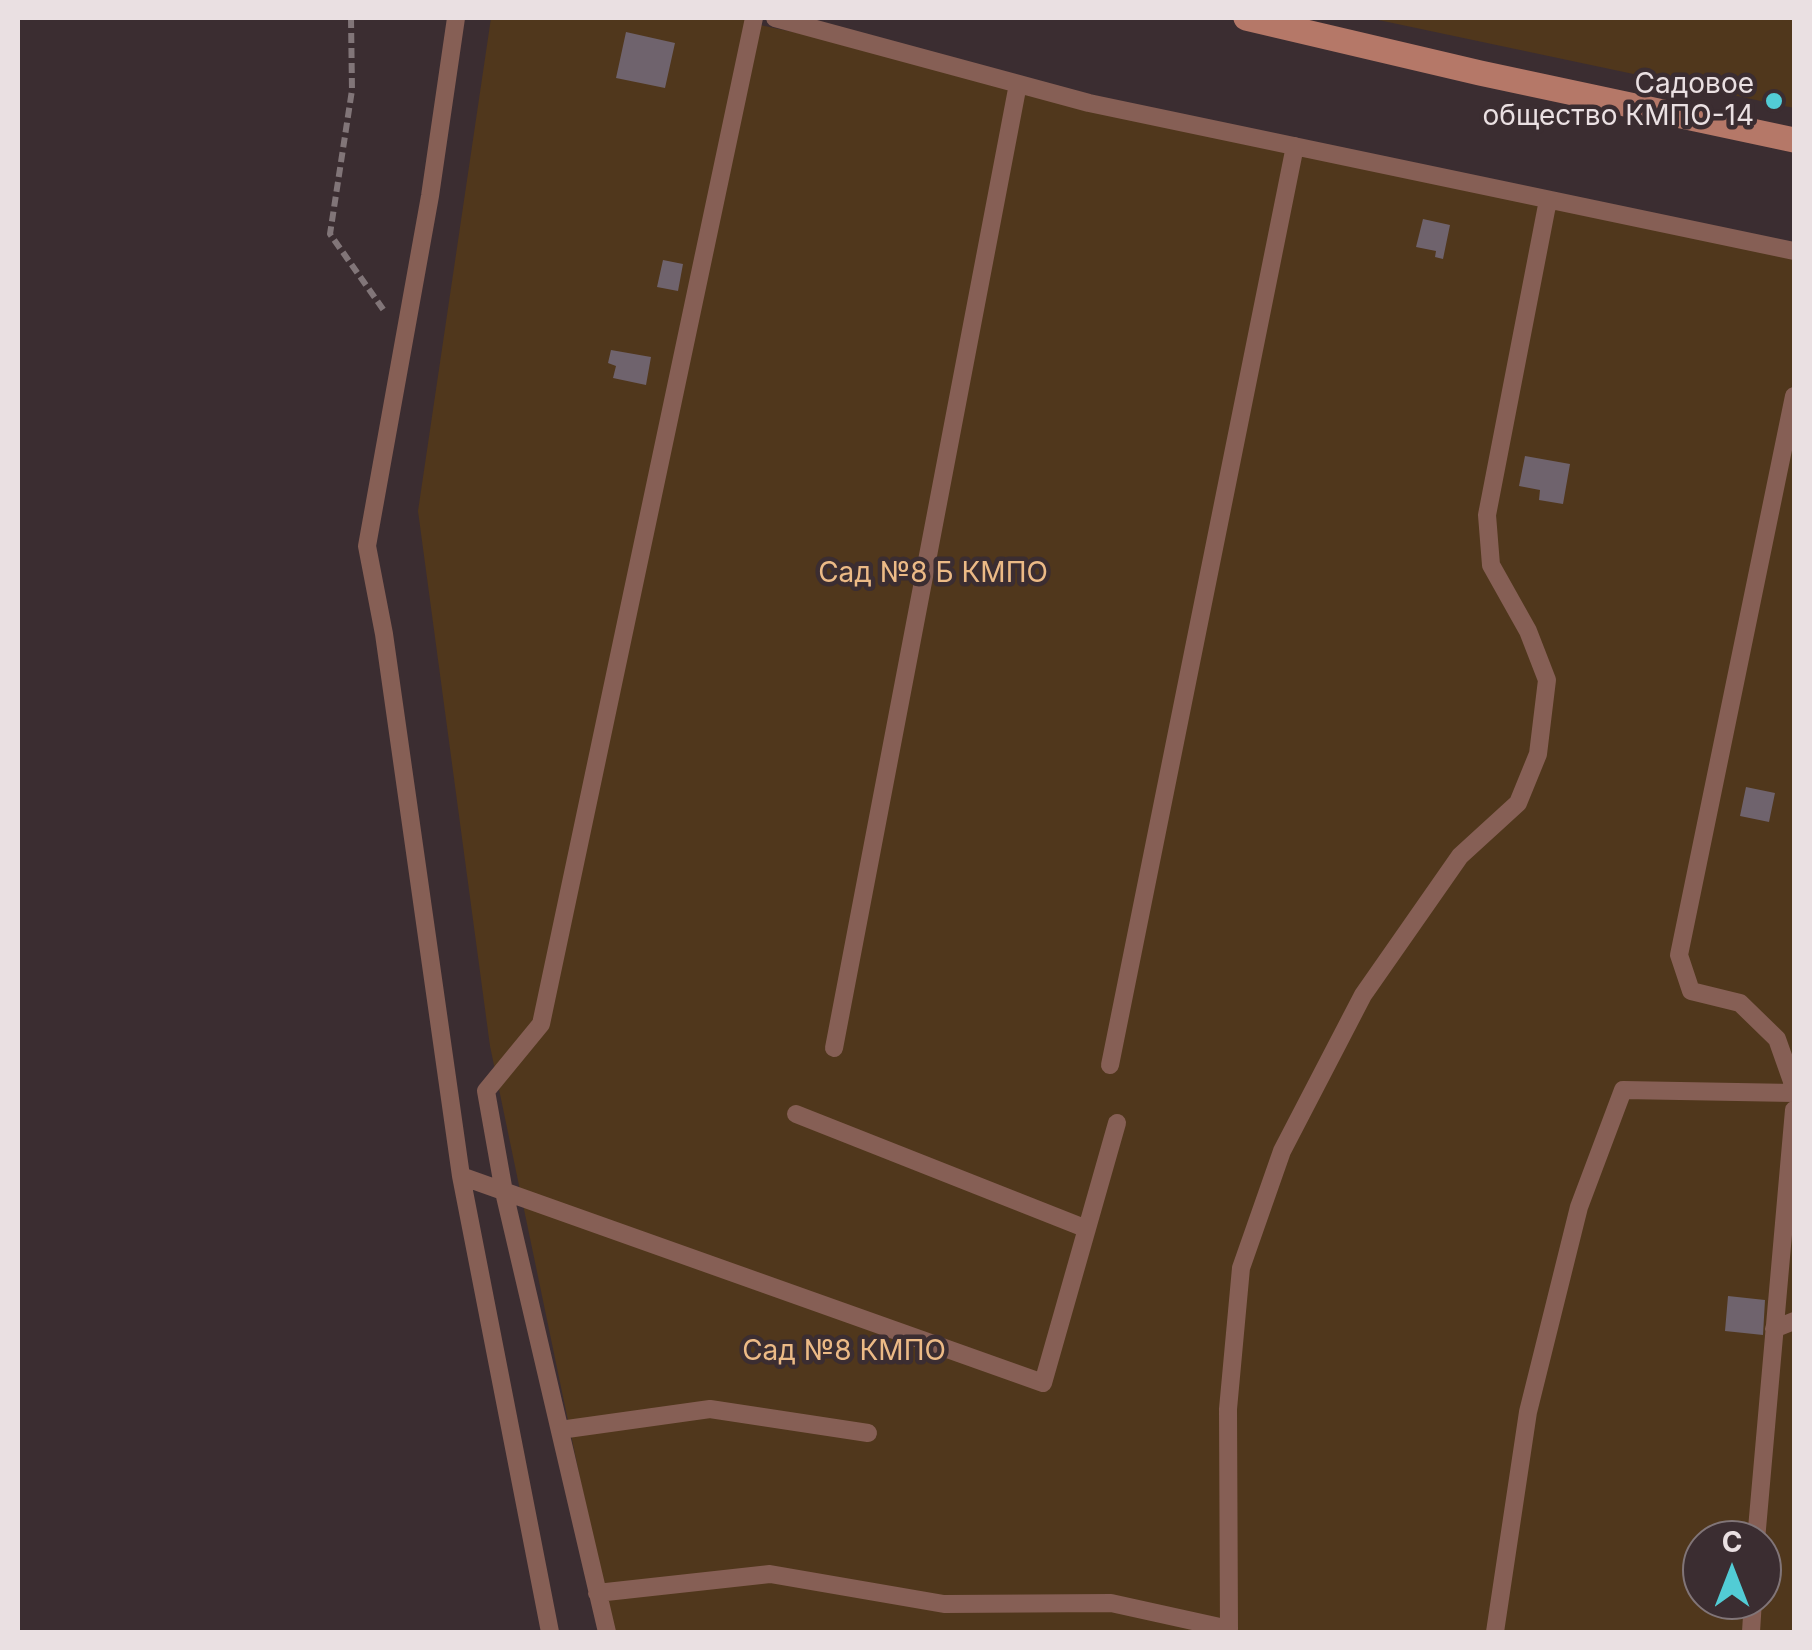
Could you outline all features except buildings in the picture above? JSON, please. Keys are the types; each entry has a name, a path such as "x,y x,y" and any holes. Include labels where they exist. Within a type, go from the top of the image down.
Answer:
{"main road":[{"path":"1246,18 1794,140"}],"lane":[{"path":"456,18 405,341 366,546 384,634 461,1176 550,1632"},
{"path":"606,1632 504,1192 486,1091 542,1024 754,18"},
{"path":"775,18 1088,104 1794,251"},
{"path":"834,1048 1018,84"},
{"path":"1110,1065 1295,146"},
{"path":"598,1593 770,1574 944,1604 1111,1603 1229,1631 1228,1409 1240,1268 1282,1151 1363,995 1460,856 1518,803 1538,754 1547,680 1528,631 1491,564 1487,515 1548,200"},
{"path":"1495,1632 1528,1412 1579,1206 1623,1090 1794,1090 1792,1066 1777,1040 1740,1003 1691,991 1679,956 1794,396"},
{"path":"1758,1520 1794,1110"},
{"path":"796,1114 1087,1229"},
{"path":"461,1176 1042,1383 1117,1123"},
{"path":"1774,1329 1794,1321"},
{"path":"560,1430 710,1409 868,1433"}],"path":[{"path":"351,18 352,90 330,234 405,341"}],"green space":[{"name":"Сад №8 Б КМПО","path":"491,18 748,18 760,25 1794,244 1794,1632 612,1632 490,1046 418,511"},
{"path":"1369,18 1794,18 1794,108"}],"place":[{"name":"Садовое общество КМПО-14","path":"1774,101"}],"park label":[{"name":"Сад №8 КМПО","path":"844,1352"}]}
